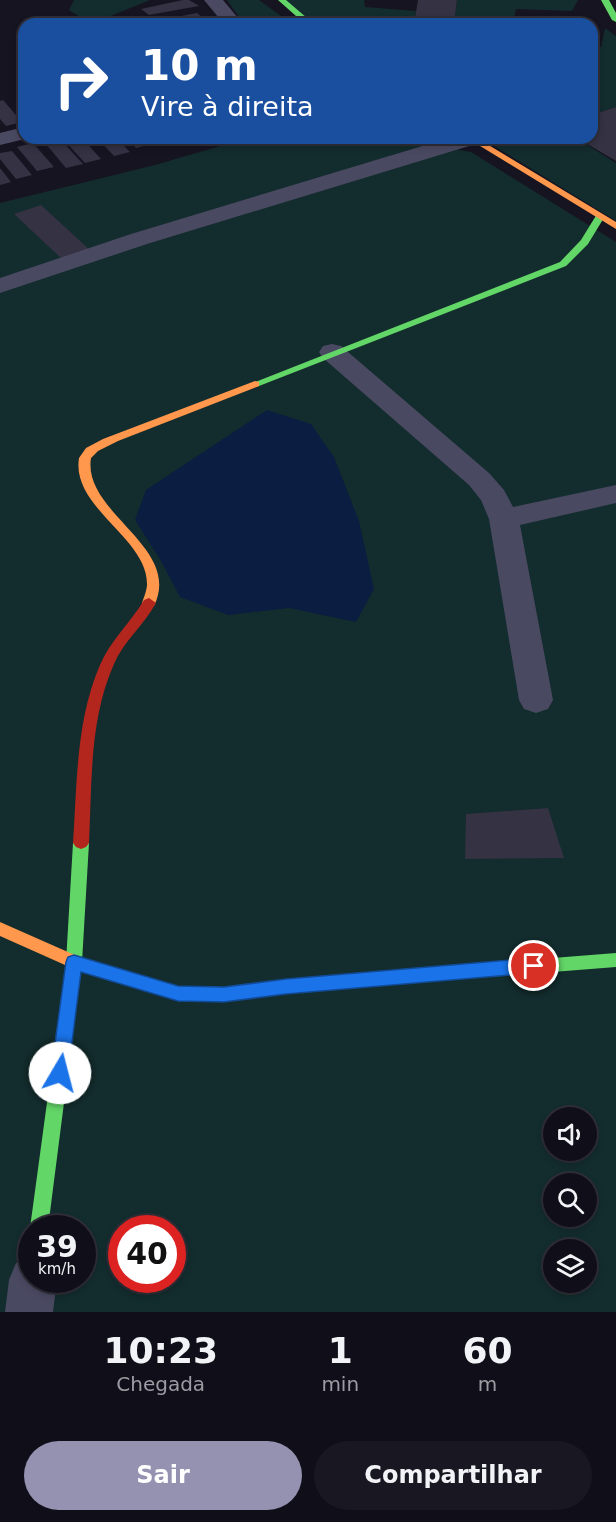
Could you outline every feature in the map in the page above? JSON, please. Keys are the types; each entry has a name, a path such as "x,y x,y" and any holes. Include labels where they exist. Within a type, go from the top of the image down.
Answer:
{"street":[{"path":"213,0 229,18"},
{"path":"282,0 303,18"},
{"path":"605,0 616,20"},
{"path":"0,139 18,135"},
{"path":"412,144 426,152"},
{"path":"0,286 150,236 452,144"},
{"path":"481,144 616,225"},
{"path":"41,1215 74,962 88,735 96,692 108,661 152,601 154,584 152,569 93,491 84,475 84,459 92,448 115,438 563,264 583,247 592,235 600,216"},
{"path":"332,352 479,479 494,497 504,519 537,700"},
{"path":"504,519 597,496 616,494"},
{"path":"0,929 74,962 178,993 224,994 297,985 616,960"},
{"path":"29,1312 31,1293"}],"green space":[{"path":"74,0 150,0 106,18 82,18 69,10"},
{"path":"227,0 259,0 284,18 240,18"},
{"path":"285,0 364,0 365,7 416,11 415,18 307,18"},
{"path":"457,0 578,0 572,11 516,9 514,18 455,18"},
{"path":"605,28 616,36 616,107 598,113 598,47 601,47"},
{"path":"227,144 433,144 471,152 616,242 616,1312 0,1312 0,203 155,165"},
{"path":"491,144 586,144 616,163 616,221"}],"water":[{"path":"267,410 311,424 334,457 359,521 374,589 356,622 289,608 228,615 180,597 135,520 146,490"}],"building":[{"path":"189,0 199,6 149,15 141,9"},
{"path":"418,0 457,0 455,18 415,18"},
{"path":"197,13 203,18 171,18"},
{"path":"3,100 18,117 18,123 6,126 0,119 0,101"},
{"path":"616,107 616,161 587,144 598,144 598,113"},
{"path":"34,144 54,167 37,171 17,147"},
{"path":"46,144 65,144 83,164 66,168"},
{"path":"68,144 87,144 101,159 85,163"},
{"path":"103,144 122,144 130,152 114,156"},
{"path":"132,144 151,144 136,148"},
{"path":"12,151 32,175 16,179 0,159 0,153"},
{"path":"0,168 11,182 0,185"},
{"path":"41,205 91,251 63,260 14,214"},
{"path":"548,808 564,858 465,859 466,814"}],"traffic: fast":[{"path":"282,0 303,18"},
{"path":"605,0 616,20"},
{"path":"255,384 563,264 585,242 600,216"},
{"path":"41,1215 74,962 81,843"},
{"path":"385,978 616,960"}],"traffic: slow":[{"path":"481,144 616,226"},
{"path":"149,603 153,584 149,566 96,497 87,480 85,458 92,449 100,444 255,384"},
{"path":"0,929 74,962 178,993 224,994 286,986 385,978"}],"traffic: jam":[{"path":"81,843 86,752 99,685 111,656 140,619 149,603"}],"route":[{"path":"60,1073 74,962 178,993 224,994 286,986 534,966"}]}
